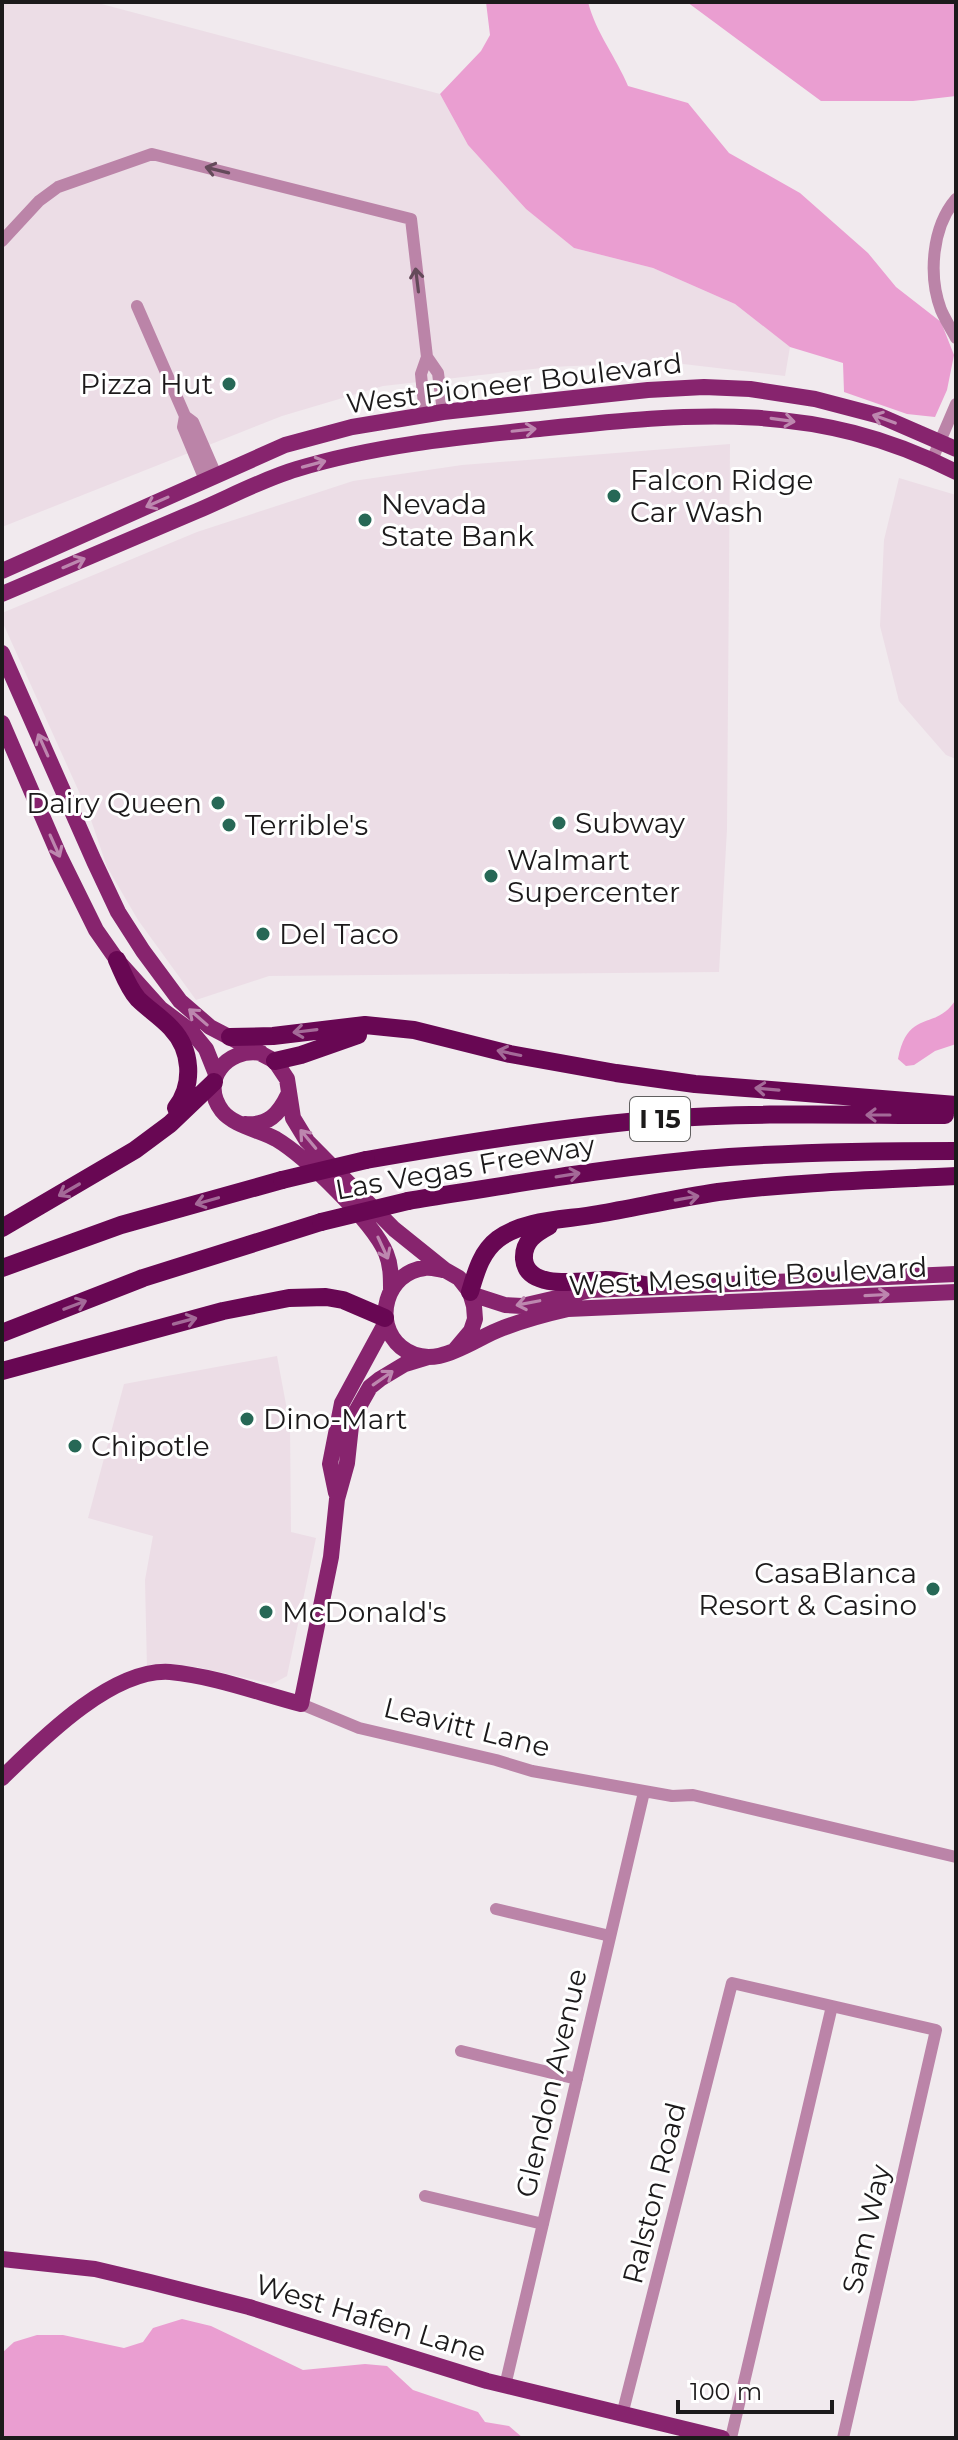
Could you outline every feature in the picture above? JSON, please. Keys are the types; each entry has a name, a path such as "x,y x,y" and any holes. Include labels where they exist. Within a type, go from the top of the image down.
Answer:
{"highway":[{"path":"117,960 137,998 172,1028 184,1045 188,1063 186,1092 181,1101 135,1150"},
{"path":"230,1037 273,1036 365,1025 414,1030 510,1054 695,1084 956,1105"},
{"path":"271,1058 301,1055 380,1027"},
{"path":"2,1228 135,1150 170,1124 215,1078"},
{"name":"Las Vegas Freeway","path":"2,1268 121,1225 282,1180 366,1160 451,1145 660,1119 735,1115 956,1115"},
{"name":"Las Vegas Freeway","path":"2,1333 143,1278 321,1222 408,1201 581,1173 728,1157 838,1151 956,1151"},
{"path":"470,1293 481,1260 489,1247 516,1230 716,1193 808,1183 956,1176"},
{"path":"554,1222 537,1232 525,1249 527,1269 534,1276 546,1281 611,1280 650,1286"},
{"path":"2,1371 223,1311 289,1298 326,1297 387,1307"}],"main road":[{"name":"West Pioneer Boulevard","path":"2,571 285,445 352,427 443,412 648,390 720,388 815,399 880,416 956,449"},
{"path":"443,412 446,438"},
{"path":"425,415 426,441"},
{"name":"West Pioneer Boulevard","path":"2,594 294,469 359,452 446,438 654,417 760,416 815,424 871,439 932,460 956,472"},
{"path":"2,653 118,912 143,951 180,1001 210,1027 271,1058 287,1079 293,1118 307,1141 394,1229 459,1278 470,1293 475,1313 471,1331 455,1350 405,1364 370,1387 361,1399 351,1426 347,1463 337,1499 331,1557 301,1704"},
{"path":"2,723 78,897 117,960 161,1009 192,1032 206,1049 215,1078 217,1103 224,1113 291,1148 376,1233 387,1255 387,1307 391,1336 401,1347 428,1357"},
{"path":"215,1078 235,1055 246,1052 271,1058"},
{"path":"244,1124 255,1125 274,1117 288,1095"},
{"path":"337,1499 330,1464 342,1403 387,1307 405,1275 424,1268 445,1270"},
{"name":"West Mesquite Boulevard","path":"470,1293 505,1305 522,1306 591,1290 956,1274"},
{"name":"West Mesquite Boulevard","path":"455,1350 499,1329 568,1309 956,1292"},
{"name":"Leavitt Lane","path":"2,1778 98,1694 133,1679 166,1672 301,1704"},
{"name":"West Hafen Lane","path":"2,2259 95,2269 235,2303 505,2386 722,2438"}],"street":[{"path":"2,241 39,201 58,187 152,154 411,219 427,357 421,374 425,415"},
{"path":"956,199 939,228 933,268 940,308 956,338"},
{"path":"137,306 185,416 193,422 211,478"},
{"path":"427,357 438,373 443,412"},
{"path":"932,460 956,404"},
{"name":"Leavitt Lane","path":"301,1704 359,1728 532,1771 644,1792 693,1795 956,1857"},
{"name":"Glendon Avenue","path":"505,2386 644,1792"},
{"path":"496,1909 610,1936"},
{"name":"Ralston Road","path":"622,2415 732,1983 832,2006"},
{"path":"731,2438 832,2006"},
{"name":"Sam Way","path":"832,2006 936,2030 843,2438"},
{"path":"461,2051 577,2079"},
{"path":"425,2196 543,2224"}],"shaded area":[{"path":"2,2 94,2 440,94 468,145 526,209 574,248 653,268 735,304 790,347 785,376 666,362 551,367 383,386 282,416 2,527"},
{"path":"486,2 588,2 628,86 688,103 729,153 800,193 868,253 896,287 941,322 954,355 947,390 935,417 907,414 844,392 843,363 790,347 735,304 653,268 574,248 526,209 468,145 440,94 481,51 490,35"},
{"path":"687,2 956,2 956,96 913,101 821,101"},
{"path":"730,444 727,829 719,972 269,976 196,1000 138,920 107,867 89,814 2,621 2,613 197,532 353,481 462,465"},
{"path":"899,478 956,495 956,759 946,755 899,701 880,626 884,540"},
{"path":"956,999 956,1044 906,1066 898,1059 909,1032 940,1015"},
{"path":"277,1356 290,1426 291,1532 316,1538 287,1676 272,1684 197,1667 147,1669 145,1580 153,1536 88,1518 124,1384"},
{"path":"182,2319 211,2326 303,2370 365,2364 387,2366 413,2390 478,2412 485,2422 509,2426 523,2438 2,2438 2,2353 14,2342 37,2335 63,2335 124,2348 143,2342 153,2328"}],"place":[{"name":"Pizza Hut","path":"229,384"},
{"name":"Falcon Ridge Car Wash","path":"614,496"},
{"name":"Nevada State Bank","path":"365,520"},
{"name":"Dairy Queen","path":"218,803"},
{"name":"Subway","path":"559,823"},
{"name":"Terrible's","path":"229,825"},
{"name":"Walmart Supercenter","path":"491,876"},
{"name":"Del Taco","path":"263,934"},
{"name":"Dino-Mart","path":"247,1419"},
{"name":"Chipotle","path":"75,1446"},
{"name":"CasaBlanca Resort & Casino","path":"933,1589"},
{"name":"McDonald's","path":"266,1612"}]}
